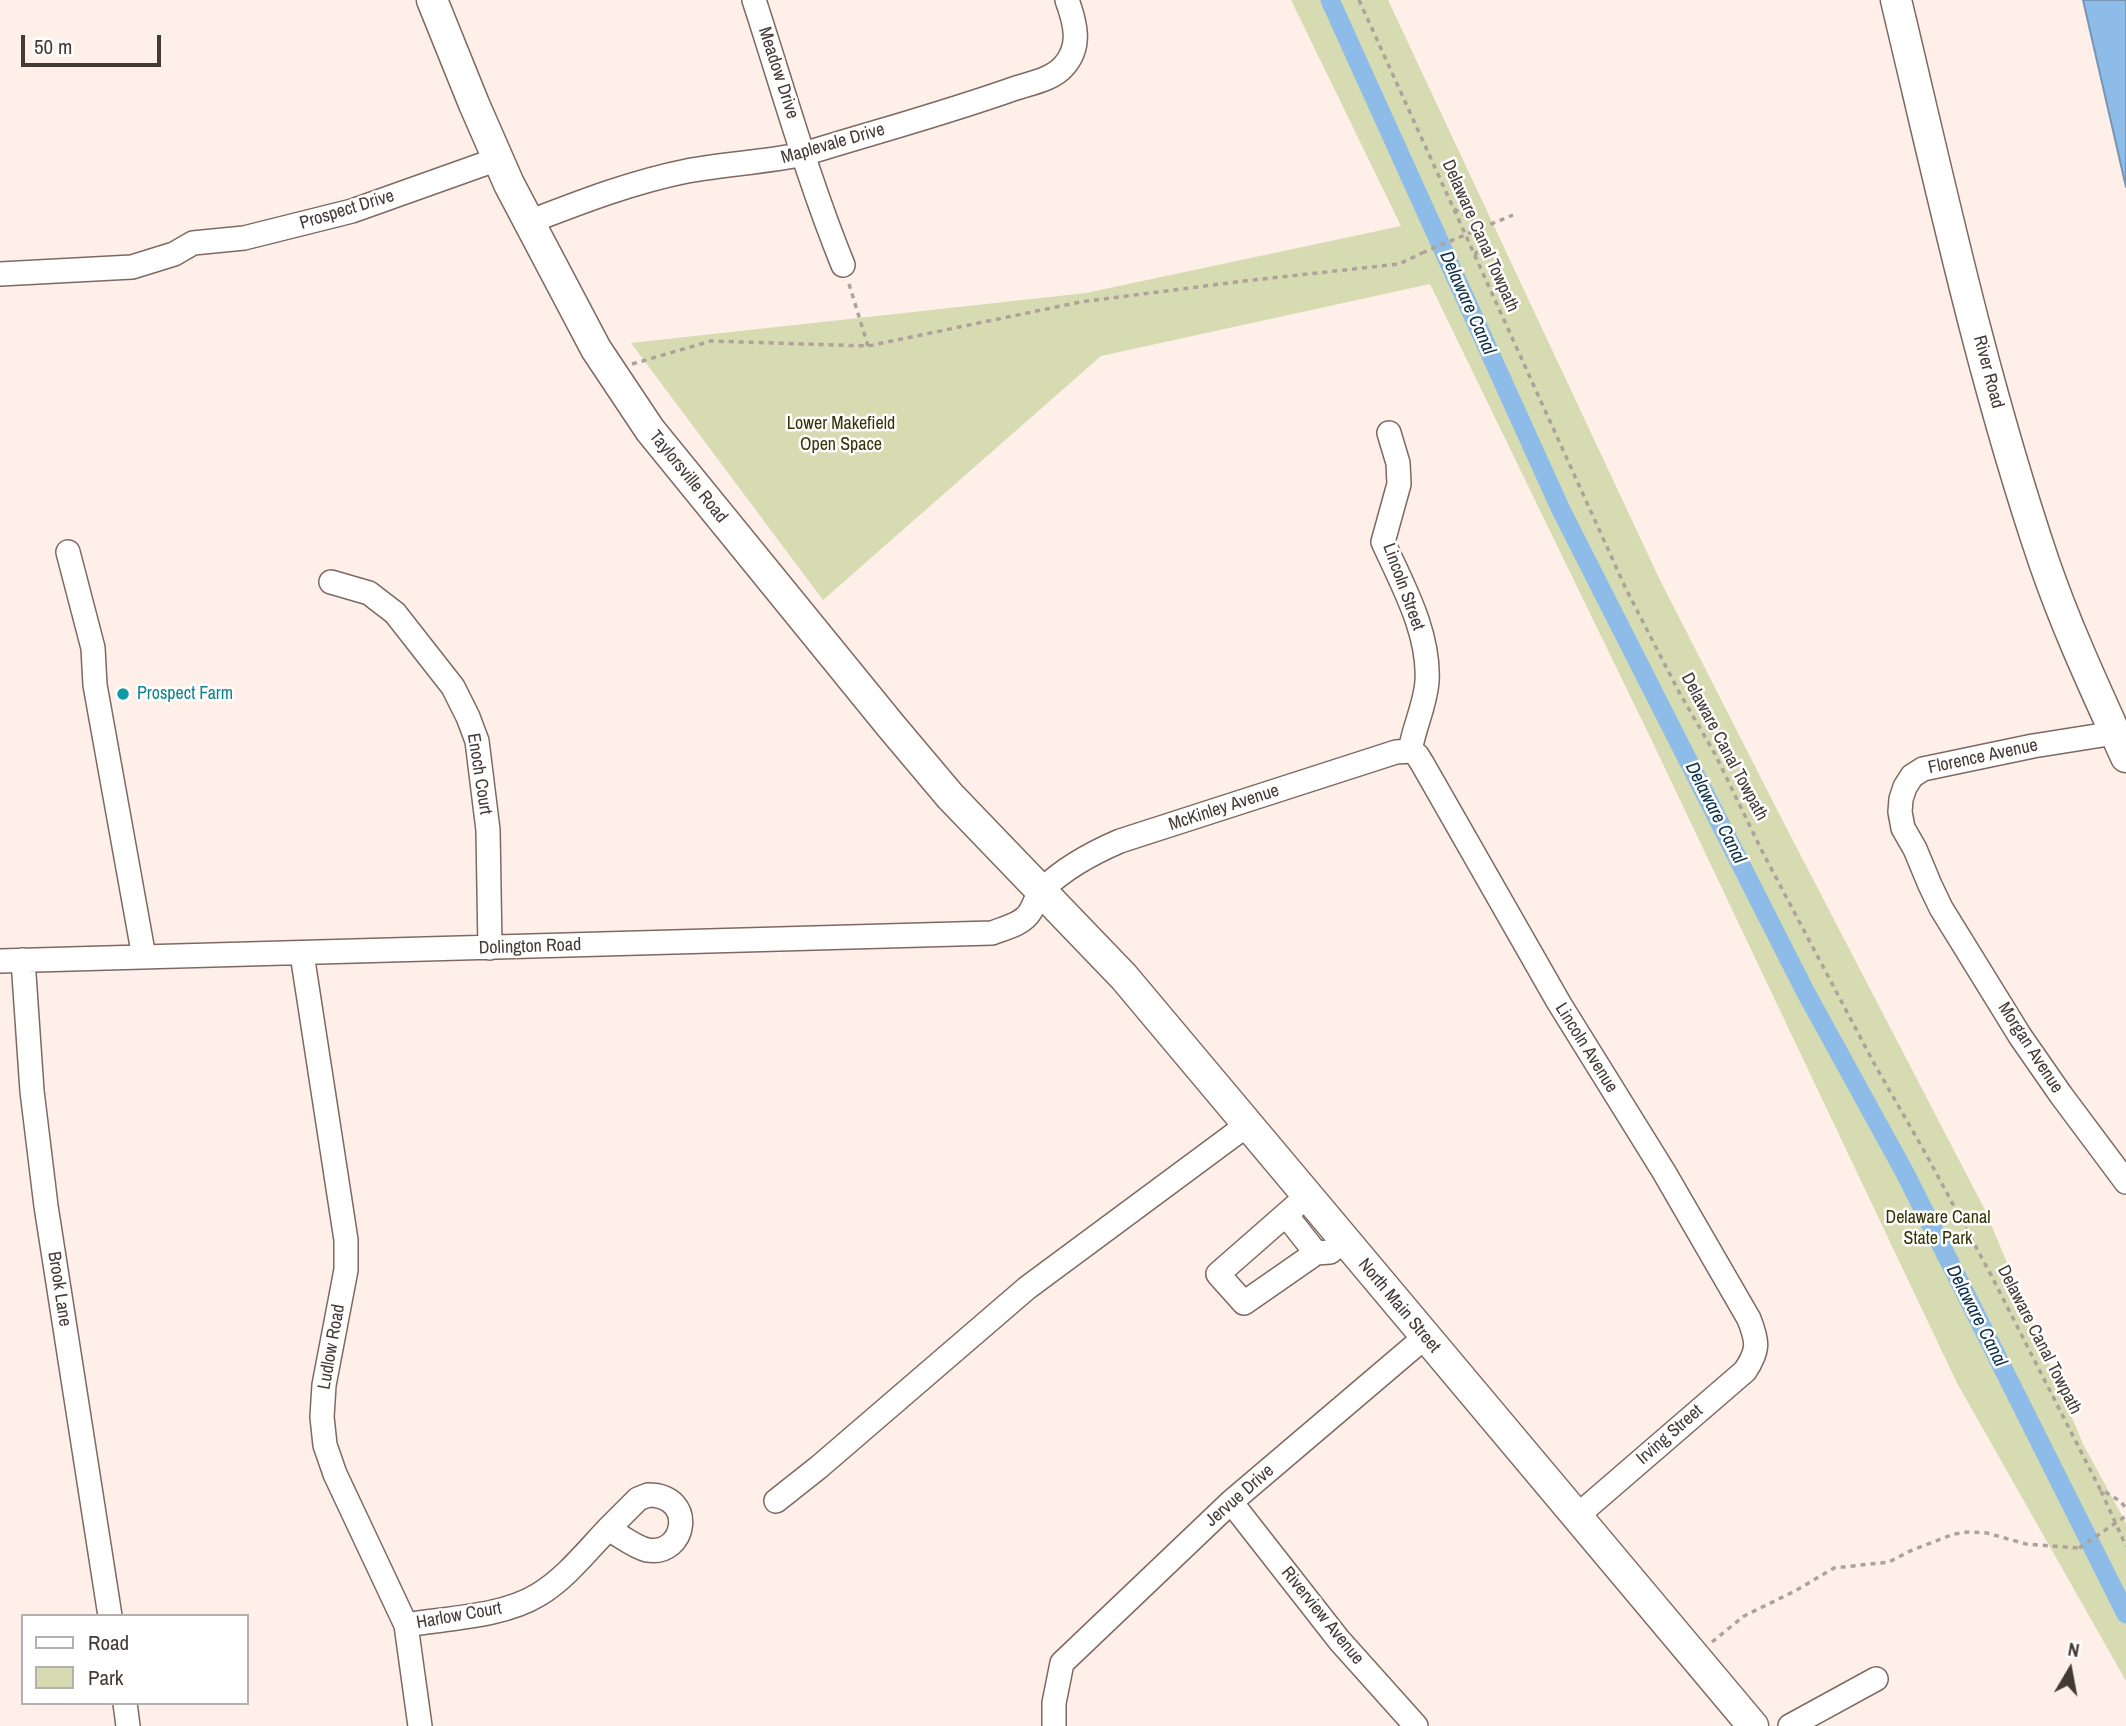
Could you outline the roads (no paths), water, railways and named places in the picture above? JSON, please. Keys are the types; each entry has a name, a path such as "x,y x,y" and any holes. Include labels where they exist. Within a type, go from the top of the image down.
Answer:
{"main road":[{"name":"Taylorsville Road","path":"432,0 498,159 529,222 578,318 650,430 857,686 950,796 1041,891"},
{"name":"River Road","path":"1896,0 1980,344 2012,460 2044,562 2071,635 2120,745"},
{"name":"North Main Street","path":"1041,891 1124,978 1247,1125 1296,1206 1344,1241 1753,1726"}],"street":[{"name":"Meadow Drive","path":"754,0 819,207 844,265"},
{"name":"Maplevale Drive","path":"529,222 599,194 654,179 804,153 989,98 1055,74 1072,55 1076,34 1067,0"},
{"name":"Prospect Drive","path":"0,274 132,267 174,254 192,243 244,238 316,222 498,159"},
{"name":"Lincoln Street","path":"1389,433 1398,463 1399,484 1382,542 1417,619 1427,679 1424,702 1416,721 1411,746"},
{"path":"68,552 93,648 95,685 144,957"},
{"name":"Enoch Court","path":"331,582 369,593 395,613 453,687 468,717 477,741 488,830 490,948"},
{"name":"Florence Avenue","path":"1941,908 1903,828 1901,799 1912,776 1923,769 2033,746 2120,745"},
{"name":"McKinley Avenue","path":"1041,891 1074,865 1120,841 1411,746"},
{"name":"Lincoln Avenue","path":"1411,746 1559,1003 1664,1172 1749,1319 1756,1348"},
{"name":"Dolington Road","path":"0,961 992,933 1014,925 1028,915 1041,891"},
{"name":"Morgan Avenue","path":"1941,908 2020,1036 2060,1095 2126,1182"},
{"name":"Ludlow Road","path":"302,954 346,1240 346,1270 324,1385 322,1417 325,1445 335,1474 406,1625 420,1726"},
{"name":"Brook Lane","path":"23,960 32,1091 46,1206 110,1614"},
{"path":"776,1501 819,1468 1027,1288 1247,1125"},
{"path":"1316,1253 1296,1206 1218,1275 1244,1303 1316,1253 1330,1252 1344,1241"},
{"name":"Jervue Drive","path":"1054,1726 1054,1703 1062,1663 1231,1502 1425,1338"},
{"name":"Irving Street","path":"1577,1516 1745,1371 1756,1348"},
{"name":"Riverview Avenue","path":"1231,1502 1339,1640 1416,1726"},
{"name":"Harlow Court","path":"406,1625 495,1611 528,1600 550,1587 608,1529"},
{"path":"1790,1726 1876,1679"},
{"path":"125,1705 128,1726"}],"water":[{"path":"2083,0 2126,0 2126,187"}],"waterway":[{"name":"Delaware Canal","path":"1330,0 1561,510 1805,991 1905,1173 2126,1614"}],"place":[{"name":"Prospect Farm","path":"123,694"}],"park label":[{"name":"Lower Makefield Open Space","path":"841,434"},
{"name":"Delaware Canal State Park","path":"1938,1228"}]}
